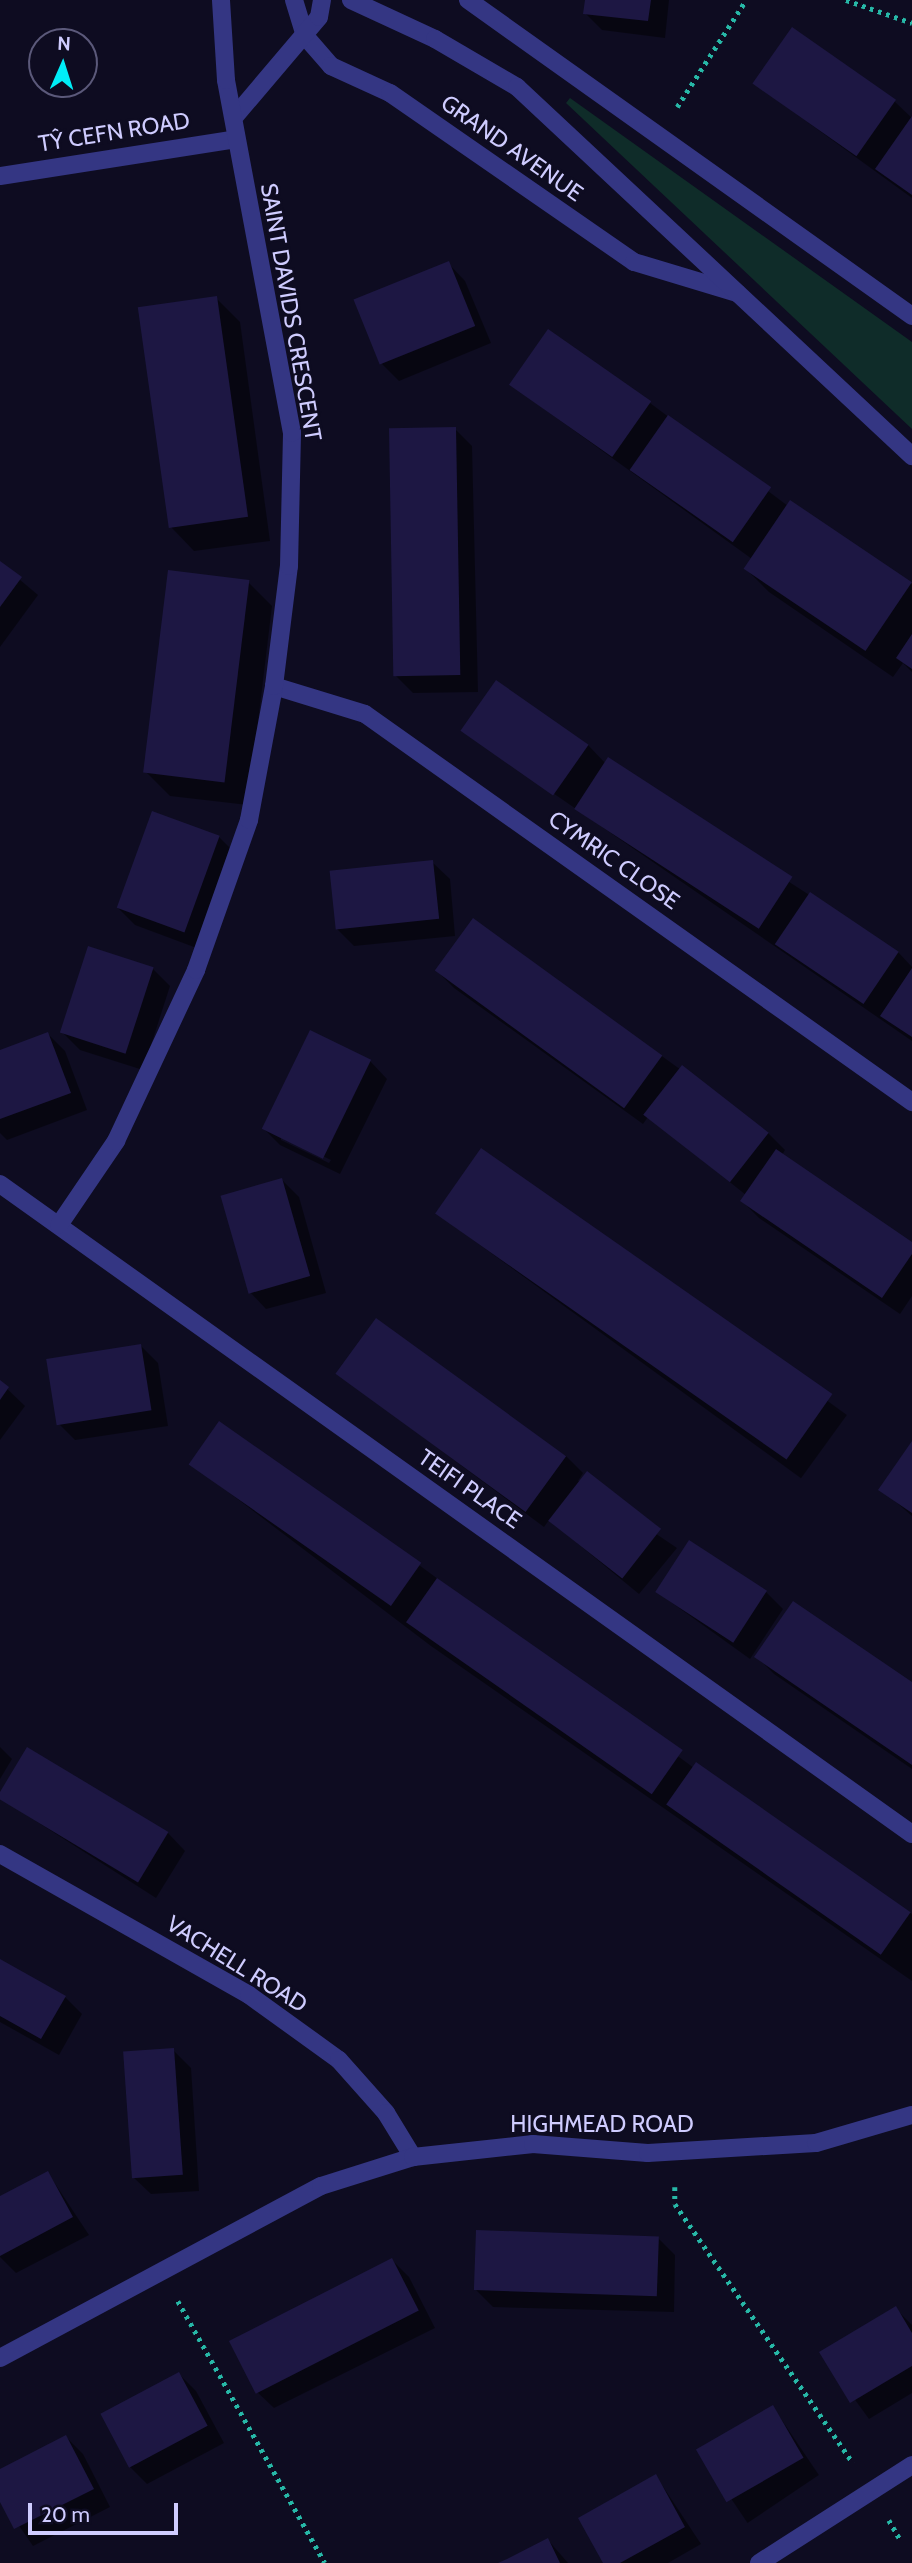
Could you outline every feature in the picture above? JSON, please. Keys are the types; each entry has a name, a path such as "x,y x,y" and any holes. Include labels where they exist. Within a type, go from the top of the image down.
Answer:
{"street":[{"name":"SAINT DAVIDS CRESCENT","path":"59,1226 116,1140 196,970 249,820 274,686 289,566 292,433 236,139 236,115 226,80 221,0"},
{"name":"GRAND AVENUE","path":"294,0 305,36 331,66 390,93 634,262 737,293"},
{"path":"236,115 305,36 322,0"},
{"name":"GRAND AVENUE","path":"351,0 447,45 517,87 912,456"},
{"path":"468,0 912,316"},
{"name":"TŶ CEFN ROAD","path":"0,176 236,139"},
{"name":"CYMRIC CLOSE","path":"274,686 365,714 912,1102"},
{"name":"TEIFI PLACE","path":"0,1184 912,1834"},
{"name":"VACHELL ROAD","path":"0,1854 248,1995 339,2060 386,2113 413,2157"},
{"name":"HIGHMEAD ROAD","path":"0,2358 321,2186 413,2157 533,2144 674,2151 816,2143 912,2115"},
{"path":"758,2563 912,2465"}],"path":[{"path":"658,137 746,0"},
{"path":"845,0 912,23"},
{"path":"674,2151 676,2204 873,2492 901,2541"},
{"path":"160,2271 325,2563"}],"green space":[{"path":"570,98 912,342 912,429 566,103"}],"building":[{"path":"585,0 651,0 648,21 583,14"},
{"path":"792,27 896,100 856,156 752,84"},
{"path":"912,116 912,195 875,169"},
{"path":"449,261 475,326 380,364 354,300"},
{"path":"217,296 248,517 169,528 138,307"},
{"path":"548,329 651,401 612,457 509,385"},
{"path":"668,415 771,487 733,542 630,470"},
{"path":"456,427 460,675 393,676 389,428"},
{"path":"790,500 912,582 865,651 744,569"},
{"path":"0,561 22,577 0,607"},
{"path":"168,570 249,580 225,782 143,772"},
{"path":"912,634 912,669 896,658"},
{"path":"496,680 589,745 553,796 460,731"},
{"path":"608,757 793,877 759,929 574,809"},
{"path":"152,811 220,836 184,932 117,908"},
{"path":"433,860 439,919 336,930 330,871"},
{"path":"810,892 899,952 863,1004 775,944"},
{"path":"473,918 662,1056 624,1108 435,971"},
{"path":"88,946 154,967 126,1054 60,1033"},
{"path":"912,968 912,1037 880,1016"},
{"path":"310,1030 371,1060 323,1159 262,1129"},
{"path":"48,1032 71,1093 0,1119 0,1050"},
{"path":"682,1065 769,1133 730,1182 643,1115"},
{"path":"481,1148 832,1394 787,1460 435,1214"},
{"path":"776,1149 912,1242 912,1254 882,1298 740,1201"},
{"path":"282,1178 310,1276 249,1294 220,1196"},
{"path":"376,1318 566,1456 526,1512 335,1374"},
{"path":"141,1344 151,1410 57,1425 46,1359"},
{"path":"0,1380 9,1387 0,1400"},
{"path":"219,1421 421,1563 391,1606 189,1464"},
{"path":"912,1441 912,1513 878,1490"},
{"path":"587,1471 661,1529 622,1579 548,1521"},
{"path":"689,1540 767,1591 733,1643 655,1592"},
{"path":"437,1578 683,1750 652,1794 406,1622"},
{"path":"793,1601 912,1682 912,1765 754,1657"},
{"path":"27,1747 168,1832 138,1883 0,1800 0,1792"},
{"path":"696,1762 911,1912 881,1955 666,1805"},
{"path":"0,1959 66,1996 41,2039 0,2016"},
{"path":"174,2048 183,2175 132,2178 123,2052"},
{"path":"48,2171 73,2217 0,2256 0,2196"},
{"path":"476,2230 659,2236 657,2296 474,2290"},
{"path":"392,2258 419,2311 256,2394 229,2341"},
{"path":"896,2306 912,2333 912,2366 850,2403 819,2352"},
{"path":"179,2372 208,2426 129,2468 100,2414"},
{"path":"773,2405 804,2458 726,2502 696,2450"},
{"path":"66,2435 94,2489 14,2529 0,2502 0,2469"},
{"path":"656,2474 685,2527 620,2563 603,2563 578,2518"},
{"path":"548,2538 560,2563 498,2563 507,2559"}]}
